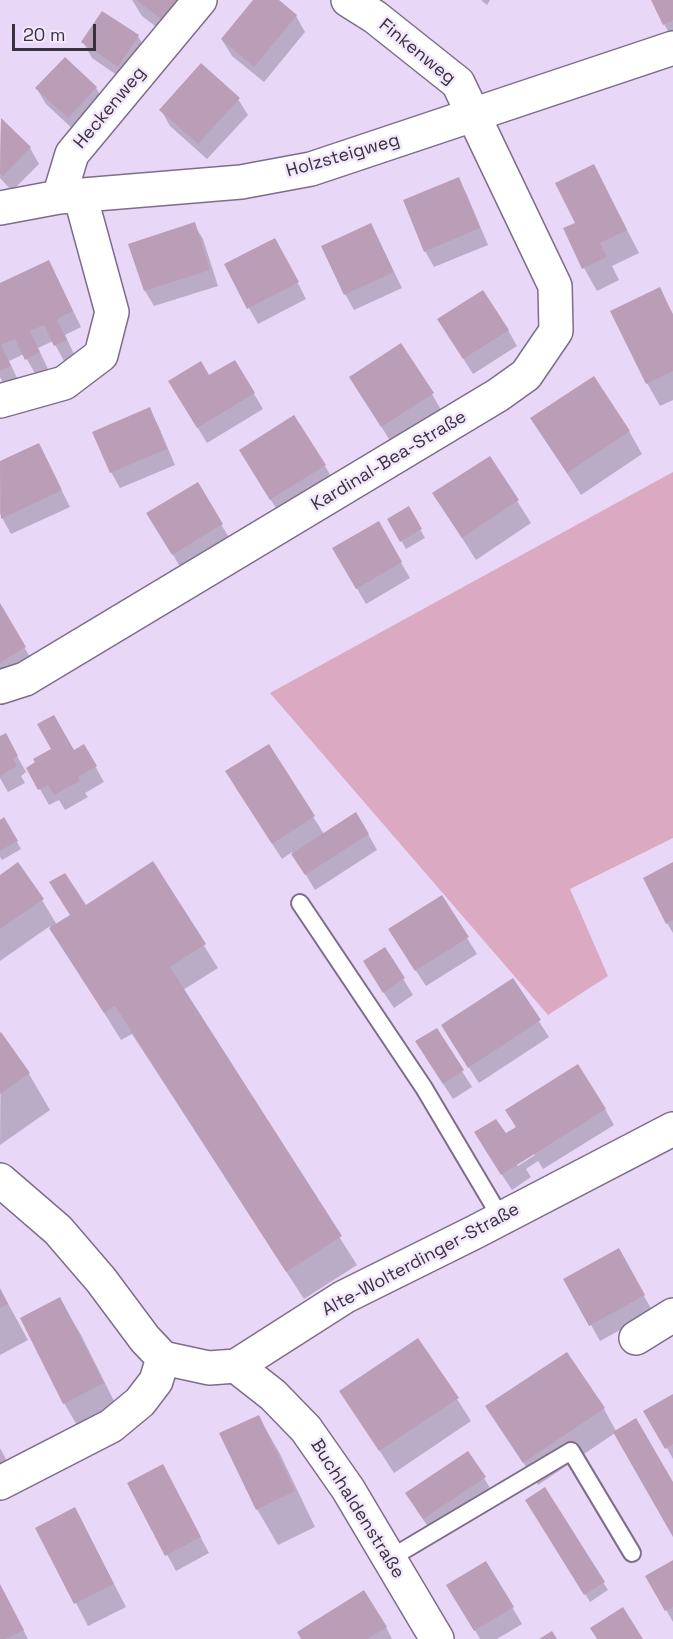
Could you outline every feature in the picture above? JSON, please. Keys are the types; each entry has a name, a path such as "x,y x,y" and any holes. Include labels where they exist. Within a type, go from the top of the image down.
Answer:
{"street":[{"name":"Heckenweg","path":"70,196 72,154 200,0"},
{"name":"Finkenweg","path":"370,6 458,83 473,115"},
{"name":"Holzsteigweg","path":"0,208 70,196 242,182 310,169 673,48"},
{"name":"Kardinal-Bea-Straße","path":"0,687 25,679 498,395 526,375 556,331 555,286 473,115"},
{"path":"0,400 64,383 101,355 112,312 70,196"},
{"name":"Alte-Wolterdinger-Straße","path":"163,1358 209,1368 236,1366 344,1297 673,1129"},
{"path":"0,1180 58,1230 163,1358 156,1381 140,1402 111,1426 0,1483"},
{"path":"636,1338 673,1315"},
{"name":"Buchhaldenstraße","path":"236,1366 273,1395 306,1429 348,1489 389,1559 429,1636"}],"lane":[{"path":"300,903 424,1088 501,1218"},
{"path":"389,1559 571,1450 632,1553"}],"shaded area":[{"path":"673,472 673,838 570,889 608,976 548,1015 270,693"}],"building":[{"path":"136,0 179,0 164,21"},
{"path":"253,0 279,0 297,15 254,67 221,39"},
{"path":"651,0 673,0 673,20 663,25"},
{"path":"102,11 139,35 118,67 81,42"},
{"path":"65,57 97,87 68,118 35,88"},
{"path":"201,63 240,98 198,144 159,110"},
{"path":"1,118 31,147 3,176 0,173"},
{"path":"594,164 627,230 600,243 607,257 582,269 563,228 575,223 555,183"},
{"path":"459,177 480,228 424,252 403,200"},
{"path":"195,222 210,270 144,291 128,244"},
{"path":"371,223 394,272 344,295 321,246"},
{"path":"275,238 299,282 247,309 224,264"},
{"path":"49,260 73,311 57,319 67,340 54,346 44,325 30,331 40,352 25,360 15,339 1,345 11,366 0,371 0,283"},
{"path":"660,287 673,315 673,371 646,384 610,311"},
{"path":"483,290 509,330 463,359 437,319"},
{"path":"401,343 434,393 381,427 349,377"},
{"path":"235,360 255,393 197,428 168,381 201,361 209,375"},
{"path":"594,376 630,431 567,473 530,418"},
{"path":"150,407 167,449 110,473 92,432"},
{"path":"294,415 326,465 270,500 239,450"},
{"path":"39,443 62,490 1,519 0,461"},
{"path":"490,456 519,500 462,538 432,493"},
{"path":"198,482 223,524 172,555 146,513"},
{"path":"409,506 422,529 400,542 387,519"},
{"path":"379,521 402,562 356,589 332,548"},
{"path":"0,603 26,647 0,663"},
{"path":"54,715 74,750 84,744 97,766 78,777 80,781 54,795 48,785 38,790 26,768 35,762 33,759 51,749 37,724"},
{"path":"6,733 18,756 13,759 17,766 0,776 0,736"},
{"path":"269,744 315,816 272,844 225,771"},
{"path":"356,812 369,834 305,875 291,854"},
{"path":"4,817 18,841 0,851 0,820"},
{"path":"153,861 206,944 170,967 342,1236 286,1272 115,1006 104,1013 49,928 70,915 49,882 65,873 86,905"},
{"path":"18,862 44,899 0,929 0,875"},
{"path":"673,862 673,920 666,924 643,878"},
{"path":"442,895 469,937 415,971 388,929"},
{"path":"385,947 405,978 383,993 363,961"},
{"path":"513,978 541,1020 468,1068 441,1025"},
{"path":"437,1028 464,1070 443,1084 415,1041"},
{"path":"0,1033 30,1073 0,1094"},
{"path":"578,1064 606,1109 501,1175 474,1132 496,1119 506,1133 516,1127 505,1110"},
{"path":"619,1248 645,1295 589,1326 563,1279"},
{"path":"0,1288 8,1304 0,1308"},
{"path":"60,1297 104,1383 63,1404 20,1318"},
{"path":"418,1338 459,1398 379,1451 339,1391"},
{"path":"567,1352 605,1408 523,1463 485,1406"},
{"path":"673,1394 673,1444 665,1449 643,1411"},
{"path":"259,1415 295,1491 256,1510 219,1433"},
{"path":"636,1418 673,1482 673,1537 613,1432"},
{"path":"468,1451 486,1477 423,1519 405,1493"},
{"path":"163,1464 201,1537 165,1556 127,1483"},
{"path":"545,1487 605,1582 584,1595 525,1500"},
{"path":"75,1507 114,1584 74,1604 35,1528"},
{"path":"673,1560 673,1607 665,1611 645,1576"},
{"path":"486,1561 514,1607 474,1631 446,1585"},
{"path":"0,1584 24,1630 6,1639 0,1639"},
{"path":"364,1590 387,1627 367,1639 301,1639 297,1632"},
{"path":"623,1607 643,1639 597,1639 590,1628"},
{"path":"552,1631 557,1639 539,1639"}]}
